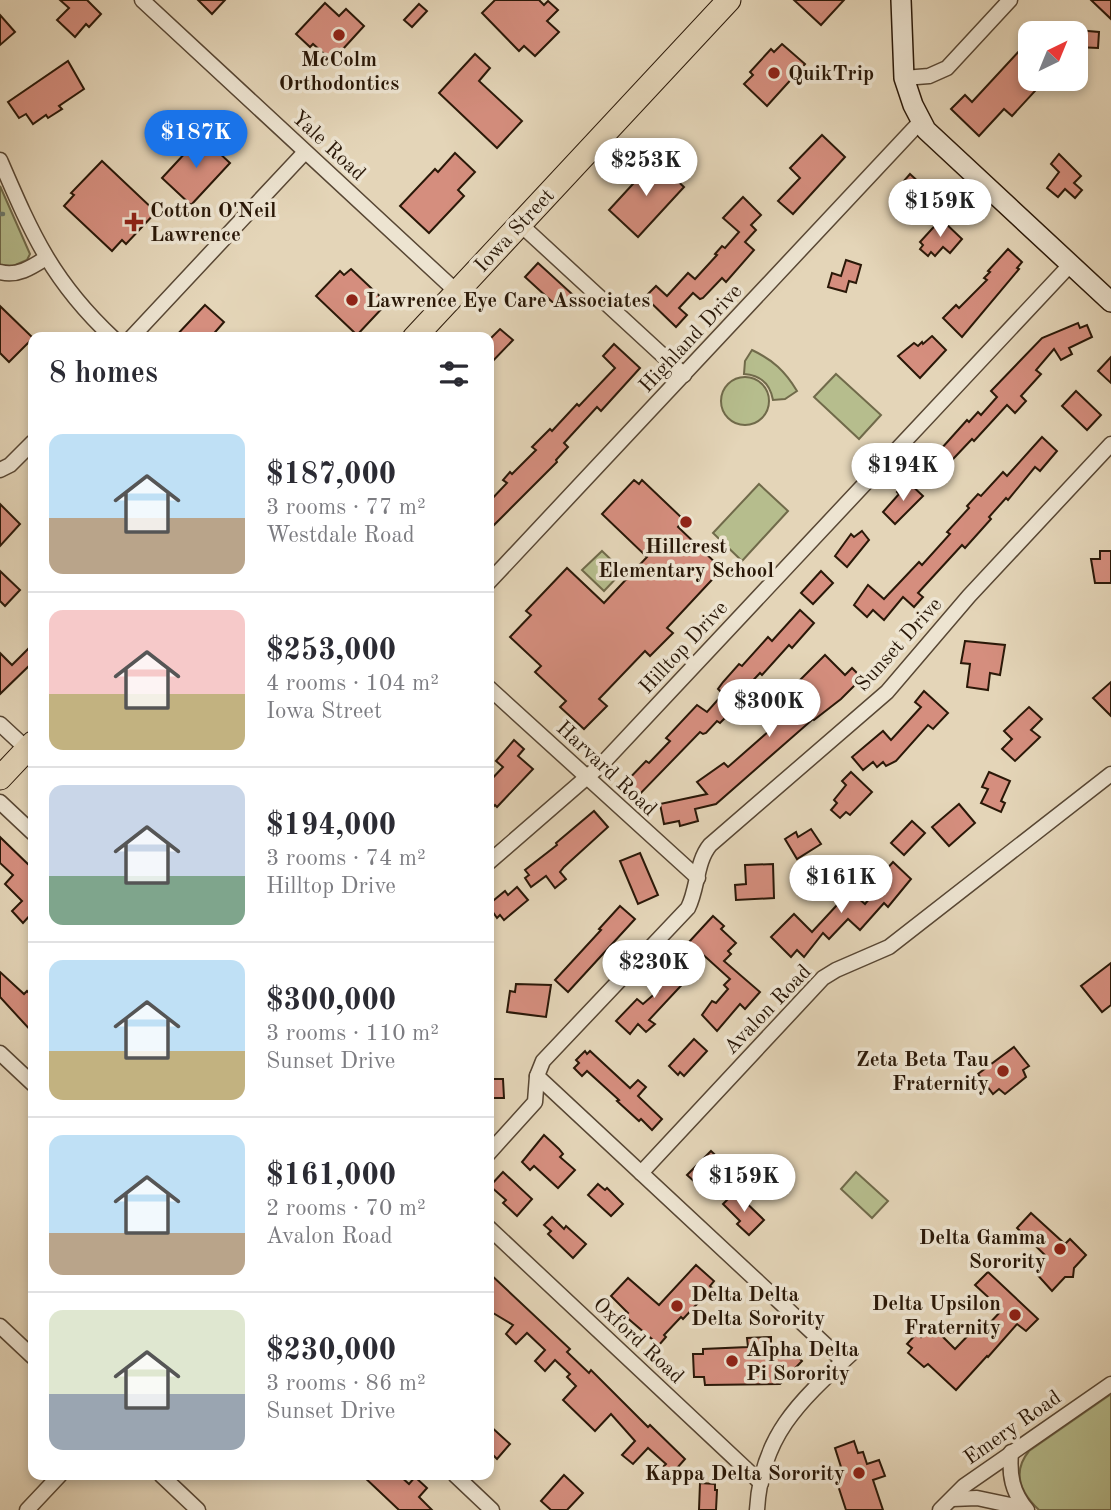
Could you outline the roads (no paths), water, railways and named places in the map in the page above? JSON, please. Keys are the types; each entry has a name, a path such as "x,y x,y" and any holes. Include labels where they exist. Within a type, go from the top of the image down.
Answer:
{"highway":[{"name":"Iowa Street","path":"420,332 729,0"},
{"path":"0,778 28,748"}],"main road":[{"path":"901,0 904,79 921,121 948,152 1111,302"}],"street":[{"name":"Yale Road","path":"142,0 457,292"},
{"path":"904,79 929,76 947,68 1010,0"},
{"name":"Highland Drive","path":"494,577 921,121"},
{"path":"137,332 306,152"},
{"path":"1,163 25,220 46,258 71,295 107,332"},
{"path":"520,224 684,375"},
{"path":"0,272 6,274 23,271 46,258"},
{"name":"Hilltop Drive","path":"494,858 587,778 1070,265"},
{"name":"Sunset Drive","path":"494,1147 535,1102 537,1076 543,1061 688,908 694,895 702,856 710,845 887,692 968,596 1111,444"},
{"path":"0,470 10,465 28,447"},
{"name":"Harvard Road","path":"494,693 698,878"},
{"path":"0,724 28,745"},
{"name":"Avalon Road","path":"641,1173 823,978 889,947 1111,774"},
{"path":"0,802 28,828"},
{"path":"0,1053 28,1079"},
{"path":"537,1076 641,1173 848,1357 809,1392 783,1425 761,1483 757,1510"},
{"name":"Oxford Road","path":"494,1233 761,1483"},
{"path":"0,1326 28,1352"},
{"name":"Emery Road","path":"940,1510 964,1486 1111,1384"},
{"path":"1011,1452 1010,1478 1025,1509"},
{"path":"27,1510 55,1480"},
{"path":"166,1480 198,1510"},
{"path":"460,1480 492,1510"},
{"path":"952,1499 977,1498 1025,1509"}],"place":[{"name":"McColm Orthodontics","path":"339,35"},
{"name":"QuikTrip","path":"774,73"},
{"name":"Cotton O'Neil Lawrence","path":"134,222"},
{"name":"Lawrence Eye Care Associates","path":"352,300"},
{"name":"Hillcrest Elementary School","path":"686,522"},
{"name":"Zeta Beta Tau Fraternity","path":"1003,1071"},
{"name":"Delta Gamma Sorority","path":"1060,1249"},
{"name":"Delta Delta Delta Sorority","path":"677,1306"},
{"name":"Delta Upsilon Fraternity","path":"1015,1315"},
{"name":"Alpha Delta Pi Sorority","path":"732,1361"},
{"name":"Kappa Delta Sorority","path":"859,1473"}]}
